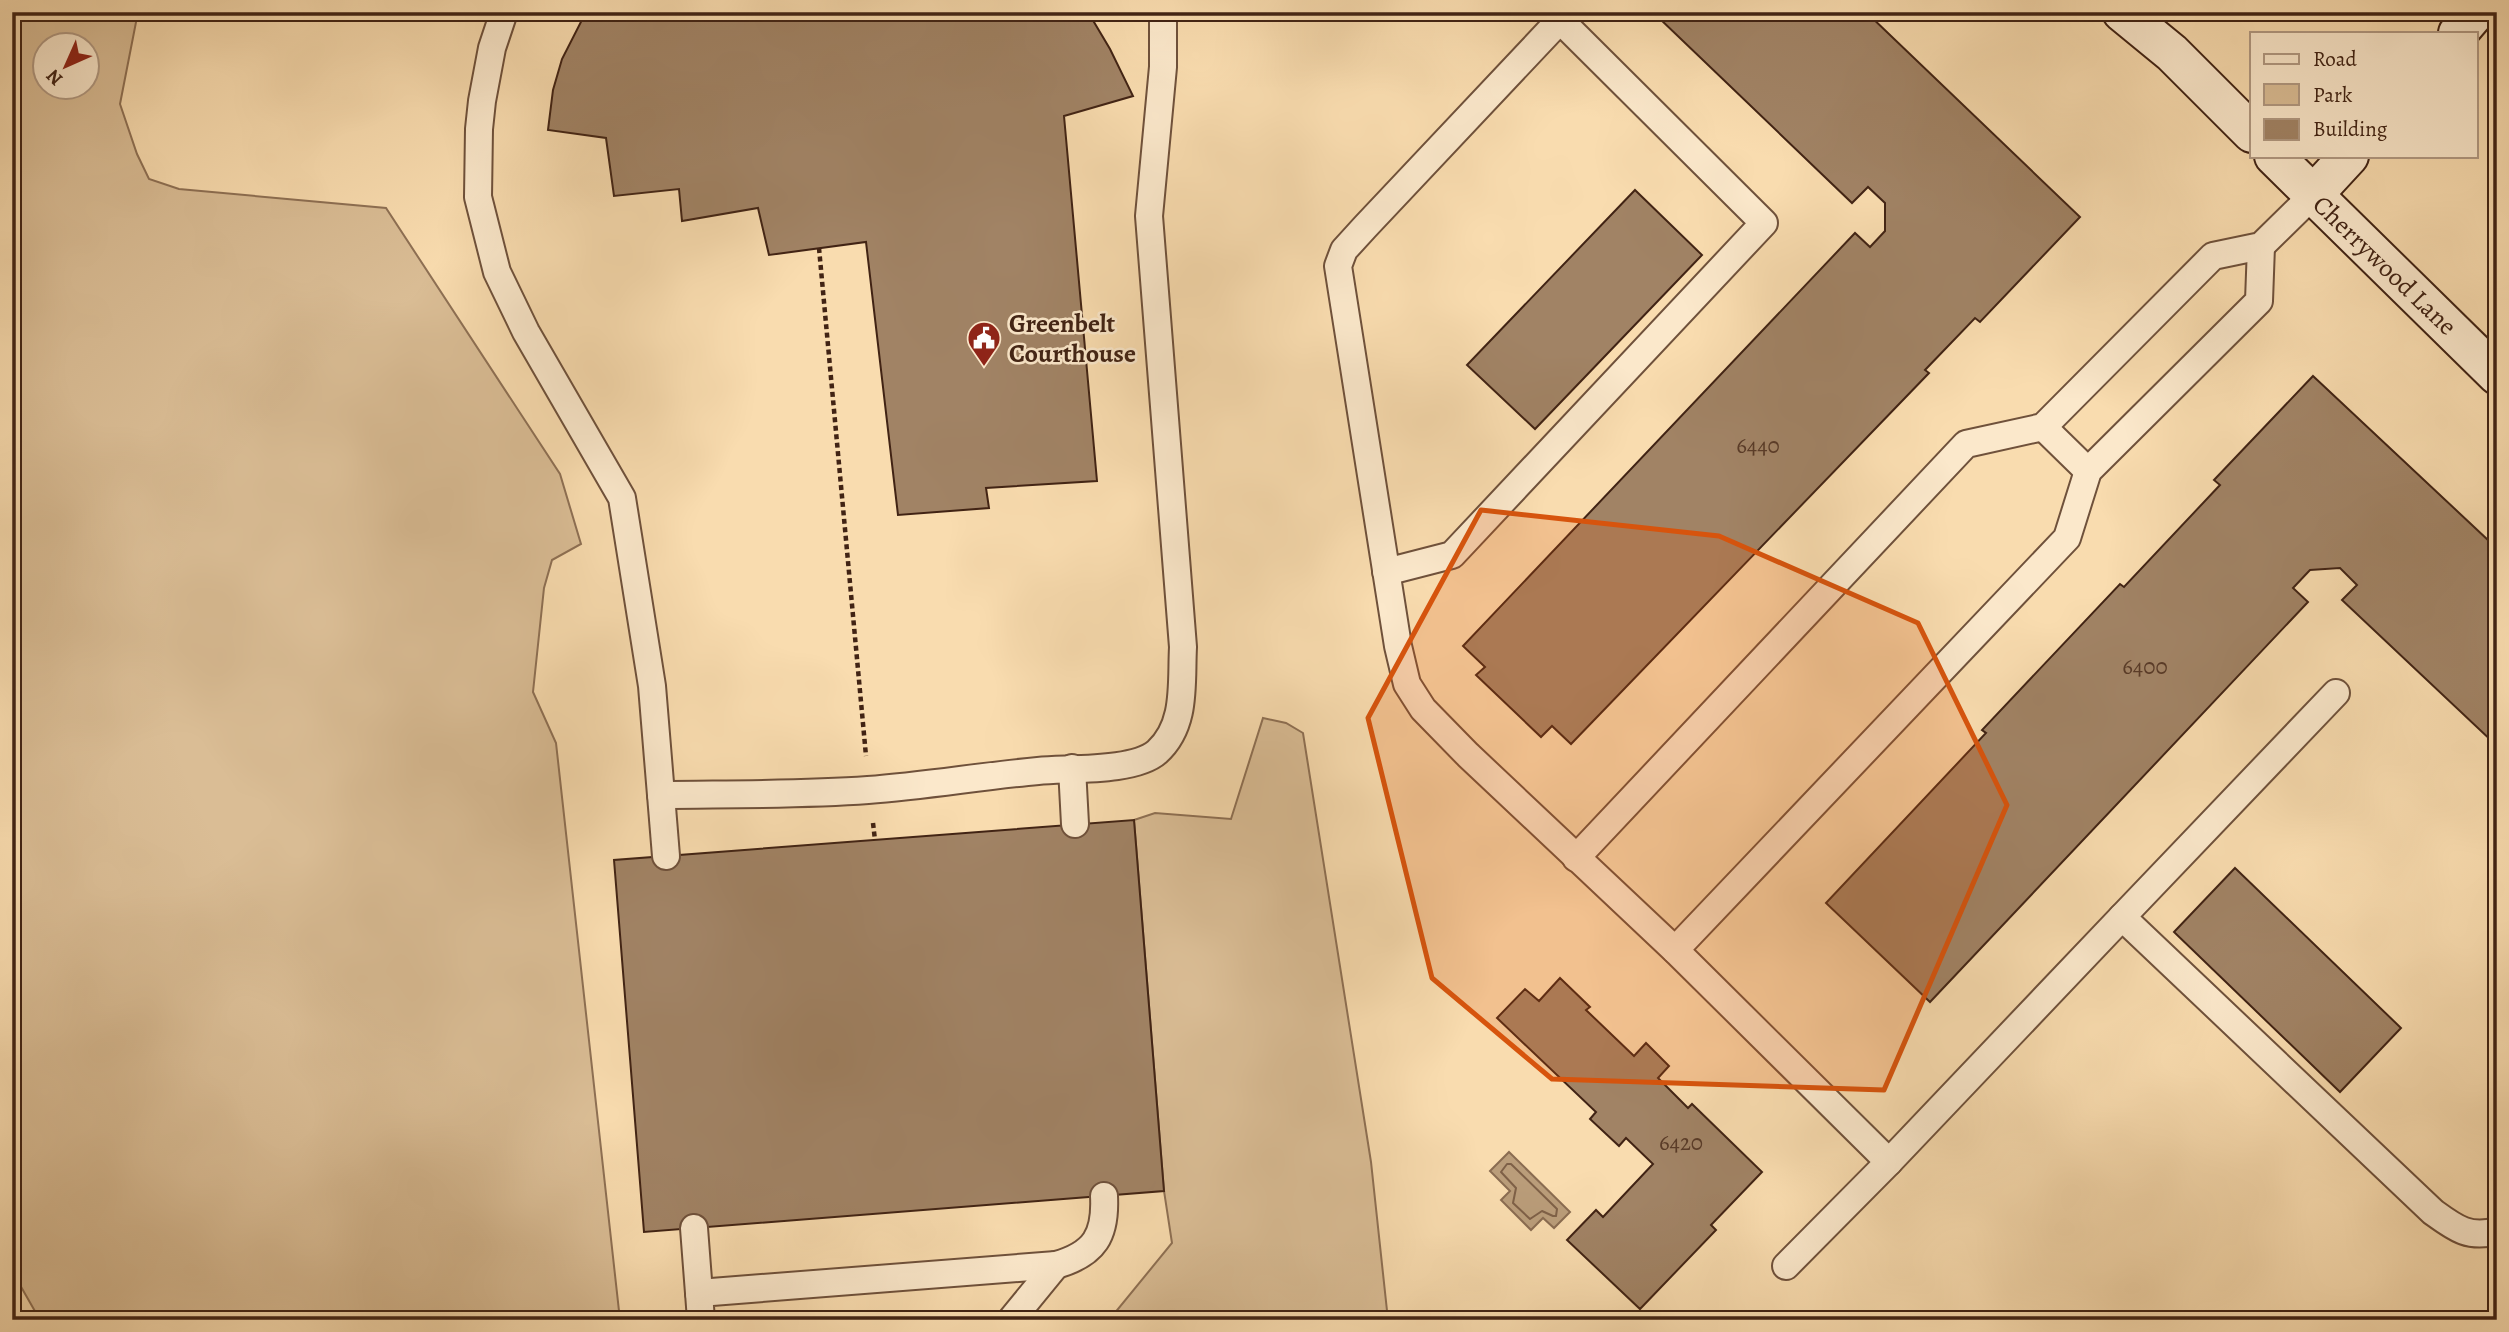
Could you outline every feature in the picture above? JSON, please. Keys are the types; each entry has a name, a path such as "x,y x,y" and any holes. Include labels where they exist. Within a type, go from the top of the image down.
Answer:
{"street":[{"path":"2122,12 2172,53 2250,131"},
{"path":"2459,32 2476,12"},
{"name":"Cherrywood Lane","path":"2276,158 2497,375"},
{"path":"2313,195 2347,158"}],"lane":[{"path":"504,12 492,48 482,101 478,197 497,272 526,332 622,498 652,686 666,856"},
{"path":"661,795 761,795 870,790 1072,768 1113,767 1145,759 1157,752 1175,729 1180,715 1182,647 1149,216 1163,67 1163,12"},
{"path":"1386,572 1452,555 1764,223 1560,20 1351,242 1344,250 1338,266 1386,572 1398,646 1407,684 1423,709 1675,950 1889,1162"},
{"path":"1577,858 1966,444 2042,427 2213,256 2261,246 2313,195"},
{"path":"1675,950 2067,538 2088,471 2259,301 2261,246"},
{"path":"2042,427 2088,471"},
{"path":"1786,1266 1889,1162 2336,693"},
{"path":"1072,768 1075,824"},
{"path":"2122,917 2433,1212 2458,1230 2481,1235 2497,1231"},
{"path":"699,1293 1056,1265 1081,1256 1097,1240 1105,1213 1104,1196"},
{"path":"694,1228 701,1320"},
{"path":"1011,1320 1056,1265"}],"path":[{"path":"819,248 875,840"}],"highlighted area":[{"path":"1481,510 1719,536 1918,623 2007,805 1884,1090 1552,1079 1432,978 1368,718"}],"green space":[{"path":"12,12 138,12 120,104 137,154 149,179 179,189 386,208 560,474 581,544 552,560 544,588 533,692 556,743 620,1320 40,1320 12,1271"},
{"path":"1263,718 1286,723 1303,733 1371,1162 1388,1320 1109,1320 1172,1243 1164,1191 1134,820 1155,813 1231,819"}],"water":[{"path":"1509,1152 1570,1212 1554,1228 1543,1218 1531,1230 1501,1200 1510,1191 1490,1171"}],"building":[{"name":"Greenbelt Courthouse","path":"586,12 1088,12 1133,96 1064,116 1097,481 986,488 989,508 898,515 866,242 769,255 758,208 682,221 679,189 614,196 606,138 548,130 553,90 562,59"},
{"path":"1665,12 1866,12 2080,217 1980,322 1975,318 1925,370 1929,373 1571,744 1552,726 1541,737 1476,675 1485,667 1463,646 1855,233 1870,247 1885,231 1885,203 1868,187 1852,203 1659,18"},
{"path":"1635,190 1702,255 1535,429 1467,365"},
{"path":"2313,376 2488,540 2491,537 2497,542 2497,746 2342,600 2357,585 2340,568 2310,570 2293,588 2308,602 1930,1002 1826,903 1986,733 1982,730 2120,584 2124,587 2220,485 2214,480"},
{"path":"1134,820 1164,1191 644,1232 614,860"},
{"path":"2235,868 2401,1028 2340,1092 2174,932"},
{"path":"1560,978 1590,1007 1586,1010 1634,1056 1646,1043 1669,1066 1658,1078 1688,1108 1692,1104 1762,1172 1711,1225 1716,1230 1640,1309 1567,1240 1596,1210 1603,1217 1653,1164 1626,1138 1619,1146 1590,1119 1596,1112 1497,1018 1525,989 1539,1001"}],"place":[{"name":"Greenbelt Courthouse","path":"984,368"}]}
